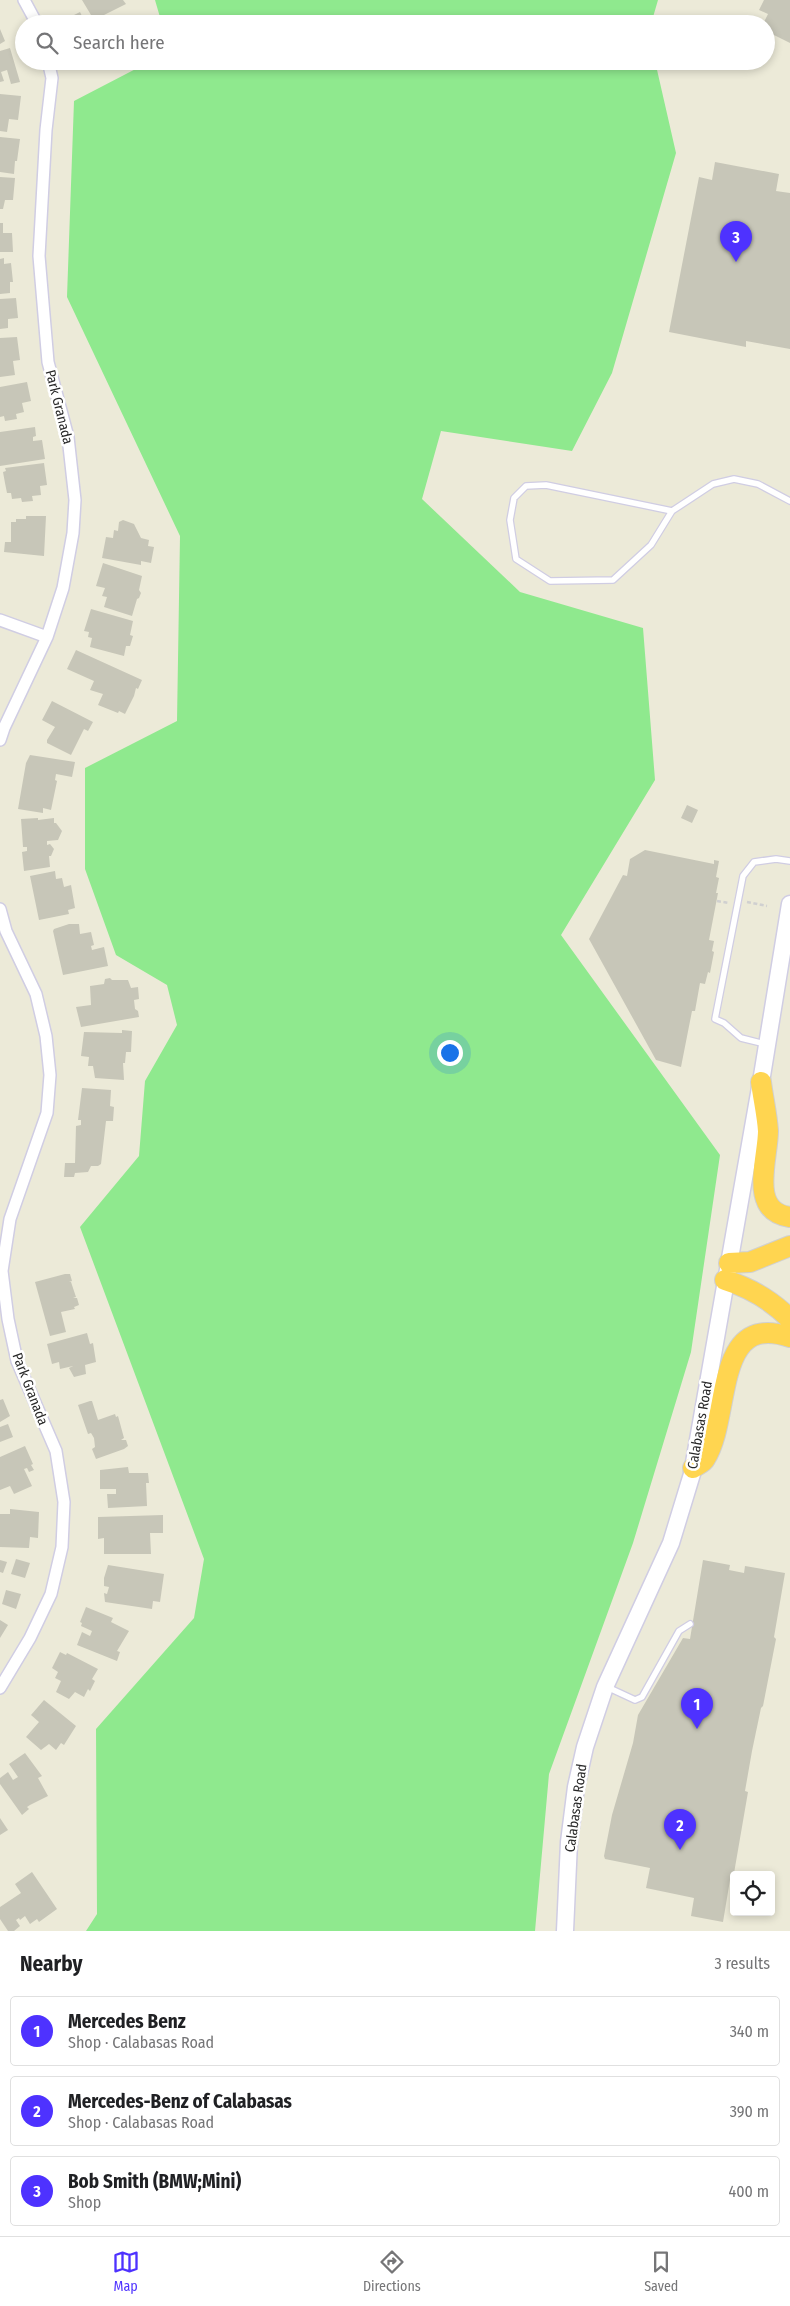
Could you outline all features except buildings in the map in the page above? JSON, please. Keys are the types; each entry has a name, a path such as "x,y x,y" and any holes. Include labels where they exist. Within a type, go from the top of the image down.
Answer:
{"highway":[{"path":"761,1082 768,1132 762,1180 766,1201 775,1212 790,1218"},
{"path":"790,1246 727,1271 746,1287 761,1294 790,1319"},
{"path":"693,1468 704,1461 712,1446 731,1364 741,1342 749,1336 765,1332 790,1337"}],"main road":[{"name":"Calabasas Road","path":"565,1931 569,1842 576,1787 585,1747 605,1686 671,1543 693,1468 761,1082 790,904"}],"street":[{"path":"24,0 32,15"},
{"name":"Park Granada","path":"0,740 47,637 63,588 73,533 75,500 68,437 48,362 39,256 46,130 52,78 50,70"},
{"path":"0,620 47,637"},
{"name":"Park Granada","path":"0,909 6,931 36,994 46,1036 50,1075 47,1113 10,1219 1,1271 16,1361 56,1451 64,1502 62,1547 52,1594 30,1638 0,1688"}],"lane":[{"path":"672,510 546,485 526,486 514,498 510,520 516,559 550,581 613,580 651,544 672,510 713,484 734,478 758,484 790,501"},
{"path":"767,1045 741,1038 724,1022 715,1019 744,876 754,862 776,859 790,861"},
{"path":"605,1686 635,1700 642,1697 679,1632 690,1624"}],"green space":[{"path":"155,0 658,0 654,15 159,15"},
{"path":"134,70 657,70 676,153 612,373 572,451 441,431 422,499 520,592 643,628 655,780 561,935 720,1155 691,1352 633,1543 549,1774 535,1931 86,1931 97,1914 96,1729 194,1618 204,1559 80,1227 139,1156 145,1081 177,1025 167,985 116,955 85,869 85,768 177,721 180,536 67,297 74,101"}],"place":[{"name":"Bob Smith (BMW;Mini)","path":"736,262"},
{"name":"Mercedes Benz","path":"697,1729"},
{"name":"Mercedes-Benz of Calabasas","path":"680,1850"}]}
